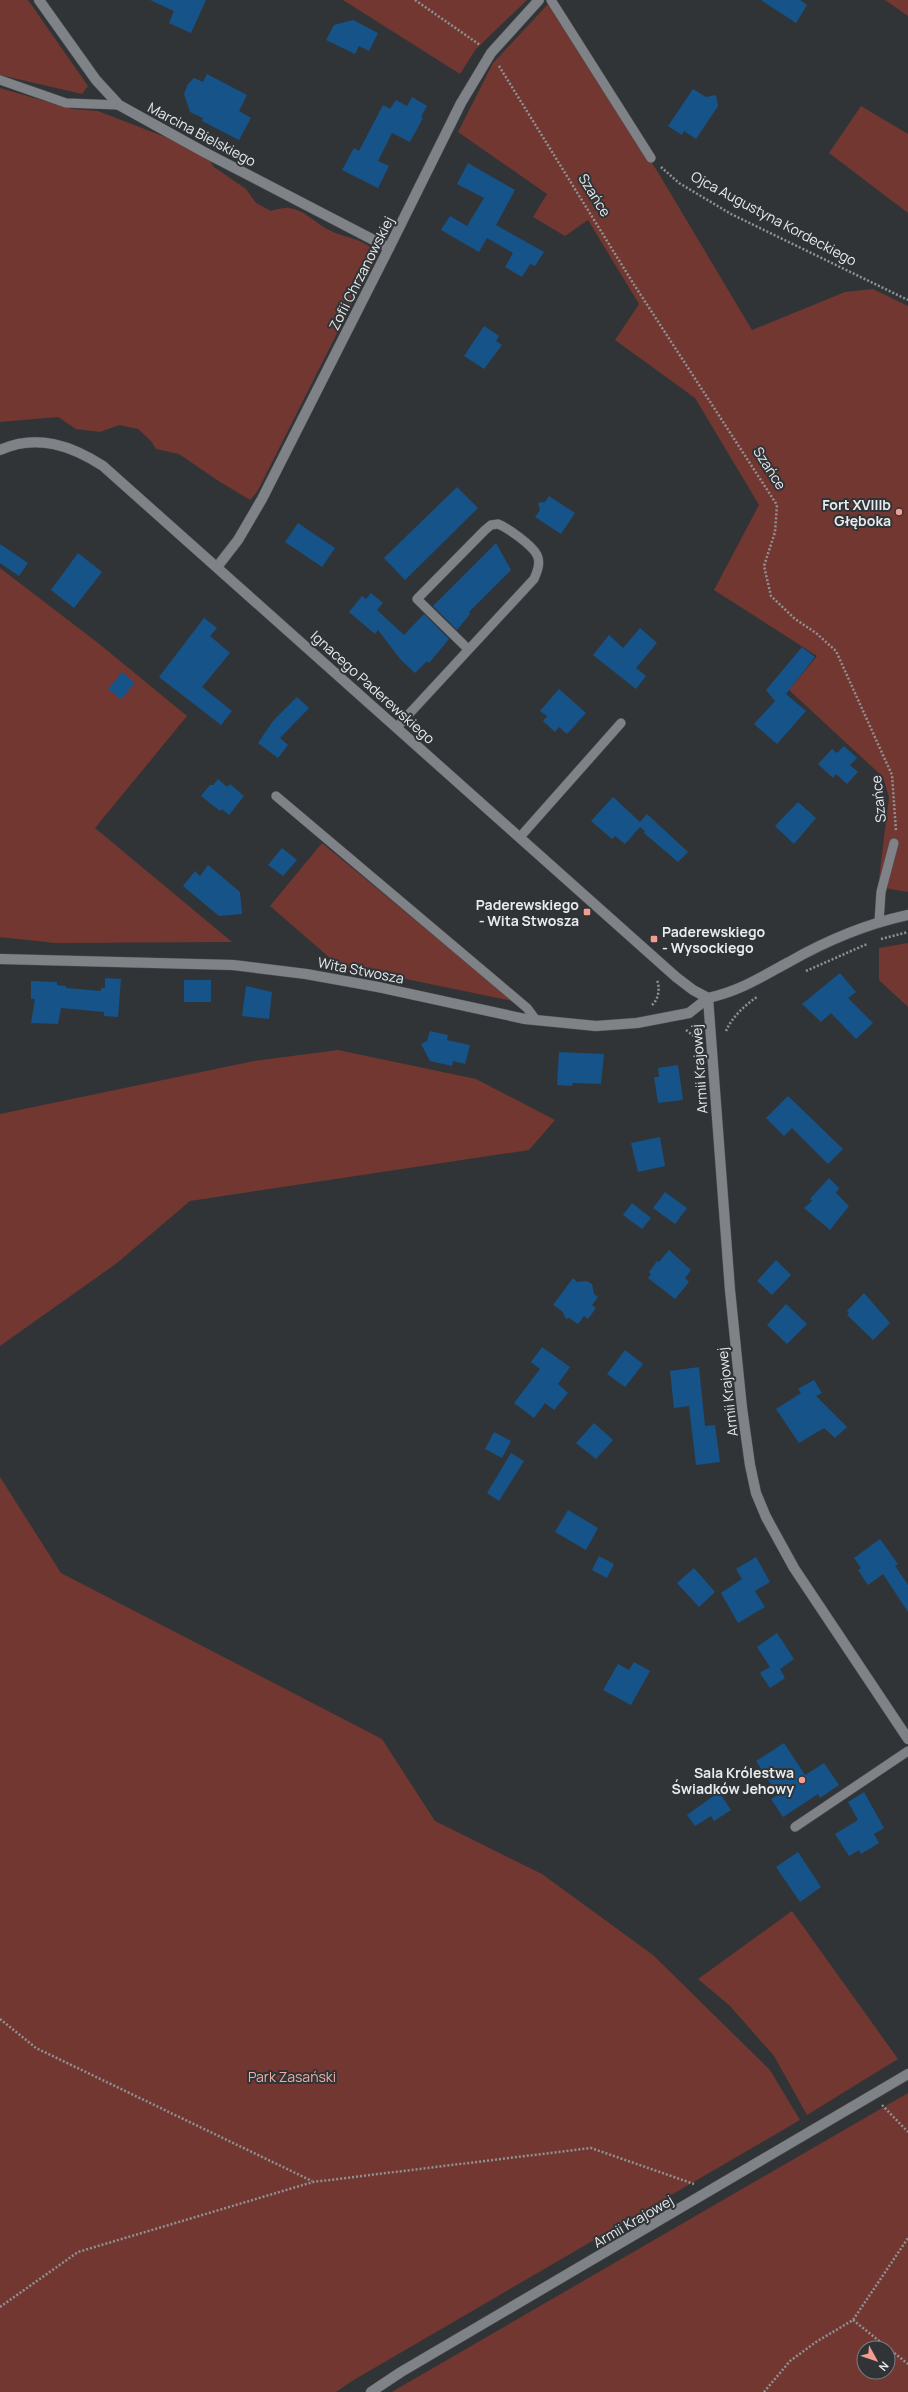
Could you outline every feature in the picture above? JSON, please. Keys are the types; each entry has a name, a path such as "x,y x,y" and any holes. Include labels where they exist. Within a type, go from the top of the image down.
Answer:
{"street":[{"name":"Marcina Bielskiego","path":"39,0 86,68 119,105 204,152 389,248"},
{"name":"Zofii Chrzanowskiej","path":"217,567 238,540 262,499 461,103 491,53 539,0"},
{"name":"Ignacego Paderewskiego","path":"0,450 25,443 61,445 81,451 103,466 676,977 693,990 708,998"},
{"path":"708,998 736,991 824,943 879,922 908,915"},
{"name":"Wita Stwosza","path":"0,959 225,964 271,969 378,987 536,1020 596,1026 637,1022 690,1013 708,998"},
{"name":"Armii Krajowej","path":"708,998 730,1290 743,1416 756,1493 766,1517 794,1568 908,1739"},
{"name":"Armii Krajowej","path":"371,2392 401,2372 714,2190 908,2074"}],"lane":[{"path":"551,0 651,158"},
{"path":"0,80 66,103 119,105"},
{"path":"397,727 534,579 539,567 538,556 532,549 498,524 491,525 417,600 468,649"},
{"path":"520,837 621,722"},
{"path":"276,796 527,1008 536,1020"},
{"path":"879,922 880,892 894,843"},
{"path":"795,1827 908,1751"}],"path":[{"path":"415,0 491,53"},
{"name":"Szańce","path":"491,53 633,283 777,505 775,532 764,566 771,596 795,619 816,633 836,651 892,775 896,836 894,843"},
{"name":"Ojca Augustyna Kordeckiego","path":"651,158 679,184 731,214 908,300"},
{"path":"803,973 874,941 908,932"},
{"path":"648,1009 655,1003 659,989 655,975"},
{"path":"725,1036 734,1017 748,1003 759,996"},
{"path":"684,1029 695,1036 696,1044"},
{"path":"0,2020 36,2048 313,2182"},
{"path":"873,2096 908,2132"},
{"path":"0,2307 78,2252 313,2182 591,2148 714,2190"},
{"path":"764,2392 790,2361 816,2342 853,2320 908,2238"},
{"path":"853,2320 878,2340"},
{"path":"896,2354 908,2364"}],"green space":[{"path":"0,0 28,0 88,86 82,94 0,75"},
{"path":"343,0 527,0 476,49 460,74"},
{"path":"885,0 908,0 908,16"},
{"path":"549,3 659,174 752,330 845,292 873,289 908,306 908,892 878,887 889,797 883,777 789,690 817,656 714,590 759,505 695,398 615,340 639,304 588,220 565,236 533,217 547,194 458,132 493,63"},
{"path":"0,88 72,109 98,111 204,152 214,167 246,189 256,203 271,211 287,208 300,211 335,233 366,244 377,254 257,492 250,500 179,454 156,449 151,441 138,429 119,425 100,432 76,429 58,417 0,422"},
{"path":"861,106 908,134 908,213 829,153"},
{"path":"0,568 98,643 187,716 95,828 232,942 55,943 0,937"},
{"path":"322,843 513,1001 338,965 270,906"},
{"path":"908,943 908,1007 879,980 879,948"},
{"path":"338,1050 476,1079 555,1120 529,1150 190,1201 117,1263 0,1346 0,1114 254,1061"},
{"name":"Park Zasański","path":"0,1477 61,1573 382,1739 435,1821 542,1874 653,1955 770,2070 800,2120 352,2381 336,2392 0,2392"},
{"path":"792,1911 898,2059 807,2115 774,2056 730,2006 698,1979"},
{"path":"908,2093 908,2392 392,2392"}],"building":[{"path":"150,0 206,0 191,33 169,23 174,11"},
{"path":"761,0 800,0 807,5 796,23"},
{"path":"353,20 378,33 369,51 359,46 355,54 326,40 334,25"},
{"path":"207,74 247,95 239,111 251,118 239,140 202,121 203,118 190,112 184,94 188,84 194,78 203,82"},
{"path":"693,89 706,97 716,95 718,106 696,139 684,131 682,135 668,126"},
{"path":"412,97 427,106 421,117 423,118 410,142 392,133 378,161 389,166 378,188 342,170 354,148 359,151 383,105 390,109 396,100 407,106"},
{"path":"468,163 515,190 496,225 544,252 535,266 530,264 522,277 505,267 513,253 487,238 479,252 441,230 450,216 467,226 484,198 457,184"},
{"path":"484,326 499,336 496,341 502,345 484,369 464,356"},
{"path":"457,487 478,508 405,580 384,558"},
{"path":"549,496 575,513 561,534 535,517 540,510 538,503 545,502"},
{"path":"298,523 335,548 322,567 285,542"},
{"path":"496,543 511,570 469,612 470,614 457,630 433,606"},
{"path":"0,544 28,563 19,576 0,563"},
{"path":"78,553 102,572 74,608 51,590"},
{"path":"371,593 383,603 377,610 404,635 424,614 449,639 429,663 427,661 415,673 401,660 378,630 375,634 349,612 362,596 366,599"},
{"path":"204,618 217,628 210,636 230,653 202,687 232,711 221,725 159,677"},
{"path":"640,628 657,643 636,668 646,676 636,689 593,655 609,635 623,648"},
{"path":"802,647 815,657 786,694 806,711 777,744 754,724 775,701 766,690"},
{"path":"122,672 135,683 121,699 108,689"},
{"path":"559,689 586,713 567,734 559,727 555,732 543,721 547,716 540,711"},
{"path":"297,697 309,708 280,738 288,745 278,758 258,743 273,721"},
{"path":"844,746 857,758 850,765 858,772 847,784 836,774 833,778 818,764 832,749 837,753"},
{"path":"218,779 227,787 230,784 244,796 229,815 222,809 220,811 201,796 210,785 213,785"},
{"path":"613,797 640,822 647,814 688,852 678,862 644,833 645,831 640,827 625,844 615,836 612,839 591,821"},
{"path":"798,802 816,818 794,844 775,826"},
{"path":"282,848 297,860 283,876 268,865"},
{"path":"208,865 240,892 242,914 219,916 183,886 195,871 200,876"},
{"path":"840,973 856,992 848,998 873,1023 856,1039 831,1013 821,1022 802,1004"},
{"path":"105,978 121,979 118,1017 104,1016 104,1012 61,1008 58,1024 31,1023 35,999 31,999 31,981 57,982 57,985 66,986 66,988 101,991 101,988 105,988"},
{"path":"184,980 211,980 211,1002 184,1002"},
{"path":"246,986 272,992 269,1019 242,1016"},
{"path":"430,1031 448,1035 447,1040 470,1045 465,1064 453,1061 452,1066 430,1061 421,1044 427,1041"},
{"path":"559,1052 604,1054 601,1084 573,1083 572,1086 557,1085"},
{"path":"678,1065 683,1100 658,1103 654,1077 659,1077 658,1068"},
{"path":"788,1096 843,1149 828,1164 792,1128 784,1136 766,1118"},
{"path":"660,1137 665,1166 638,1172 631,1143"},
{"path":"829,1178 839,1188 836,1193 849,1206 830,1230 804,1208 812,1201 810,1199"},
{"path":"665,1192 687,1208 675,1224 653,1208"},
{"path":"632,1203 651,1218 642,1229 623,1215"},
{"path":"669,1250 691,1270 685,1278 689,1282 675,1299 648,1278 651,1274 649,1272 657,1261 659,1262"},
{"path":"776,1260 791,1275 772,1295 757,1281"},
{"path":"573,1278 577,1282 587,1281 592,1284 594,1294 598,1297 592,1305 596,1308 588,1319 584,1316 578,1324 569,1318 566,1319 562,1311 553,1305"},
{"path":"864,1293 890,1323 873,1340 847,1315 849,1313 847,1311"},
{"path":"786,1304 807,1324 787,1344 767,1325"},
{"path":"542,1347 570,1367 558,1384 568,1393 554,1410 545,1403 534,1418 514,1403 540,1369 531,1362"},
{"path":"625,1350 643,1364 625,1387 607,1374"},
{"path":"699,1367 705,1426 715,1425 720,1462 696,1465 689,1406 674,1408 670,1371"},
{"path":"814,1380 822,1393 816,1396 847,1427 835,1438 824,1428 799,1443 776,1409 801,1393 798,1389"},
{"path":"594,1423 613,1440 596,1459 576,1443"},
{"path":"494,1432 511,1441 502,1458 485,1449"},
{"path":"511,1453 524,1461 499,1501 487,1493"},
{"path":"568,1510 598,1528 586,1550 555,1532"},
{"path":"880,1539 898,1564 895,1566 908,1585 908,1612 883,1574 868,1585 858,1570 861,1568 854,1558"},
{"path":"599,1556 614,1564 607,1578 592,1570"},
{"path":"756,1557 770,1582 755,1591 765,1607 738,1623 721,1593 742,1579 736,1569"},
{"path":"694,1568 715,1592 699,1607 677,1583"},
{"path":"777,1633 794,1659 780,1669 785,1678 770,1688 760,1673 770,1667 757,1647"},
{"path":"634,1662 650,1671 631,1705 603,1690 618,1664 629,1670"},
{"name":"Sala Królestwa Świadków Jehowy","path":"784,1743 805,1775 824,1763 839,1785 820,1798 818,1794 783,1817 771,1799 778,1795 756,1761"},
{"path":"719,1792 731,1810 714,1821 711,1816 695,1826 687,1815"},
{"path":"864,1792 884,1828 874,1834 879,1843 861,1854 859,1850 849,1856 835,1834 858,1820 848,1802"},
{"path":"798,1852 821,1887 800,1902 776,1867"}],"place":[{"name":"Fort XVIIIb Głęboka","path":"899,512"},
{"name":"Paderewskiego - Wita Stwosza","path":"587,912"},
{"name":"Paderewskiego - Wysockiego","path":"654,939"},
{"name":"Sala Królestwa Świadków Jehowy","path":"802,1780"}]}
